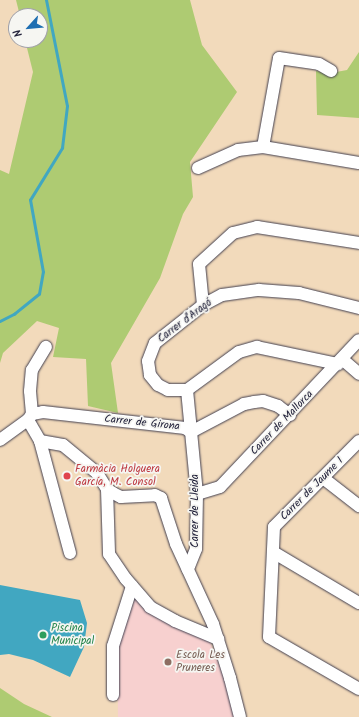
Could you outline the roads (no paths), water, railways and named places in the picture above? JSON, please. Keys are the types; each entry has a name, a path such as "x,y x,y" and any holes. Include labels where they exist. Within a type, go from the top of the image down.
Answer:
{"street":[{"path":"263,147 279,58 319,64 331,72"},
{"path":"198,168 238,150 263,147 359,163"},
{"path":"203,305 199,264 233,233 257,227 359,243"},
{"name":"Carrer d'Aragó","path":"187,390 168,390 158,385 150,375 148,361 155,343 203,305 222,295 259,290 299,293 359,308"},
{"name":"Carrer de Mallorca","path":"197,494 220,487 340,362 359,340"},
{"path":"46,347 32,370 30,417 40,441 70,553"},
{"path":"187,390 240,352 257,347 340,362 359,374"},
{"name":"Carrer de Lleida","path":"187,390 197,494 196,549 188,569"},
{"name":"Carrer de Girona","path":"30,417 43,412 185,428 191,432 244,404 254,402 263,401 278,406 290,414"},
{"path":"0,440 30,417"},
{"path":"40,441 64,445 97,473 107,489 121,497 155,494 161,498 176,544 218,639 240,717"},
{"name":"Carrer de Jaume I","path":"359,441 274,527 269,637 359,689"},
{"path":"323,478 359,506"},
{"path":"107,489 107,533 109,554 132,586 150,608 175,621 218,639"},
{"path":"273,552 359,603"},
{"path":"113,695 113,646 132,586"}],"water":[{"name":"Piscina Municipal","path":"0,585 80,600 87,623 84,647 70,677 33,660 9,654 0,655"}],"waterway":[{"path":"0,321 14,314 39,294 43,272 30,200 62,148 67,106 46,0"}],"place":[{"name":"Farmàcia Holguera García, M. Consol","path":"67,476"},
{"name":"Piscina Municipal","path":"43,635"},
{"name":"Escola Les Pruneres","path":"168,662"}]}
